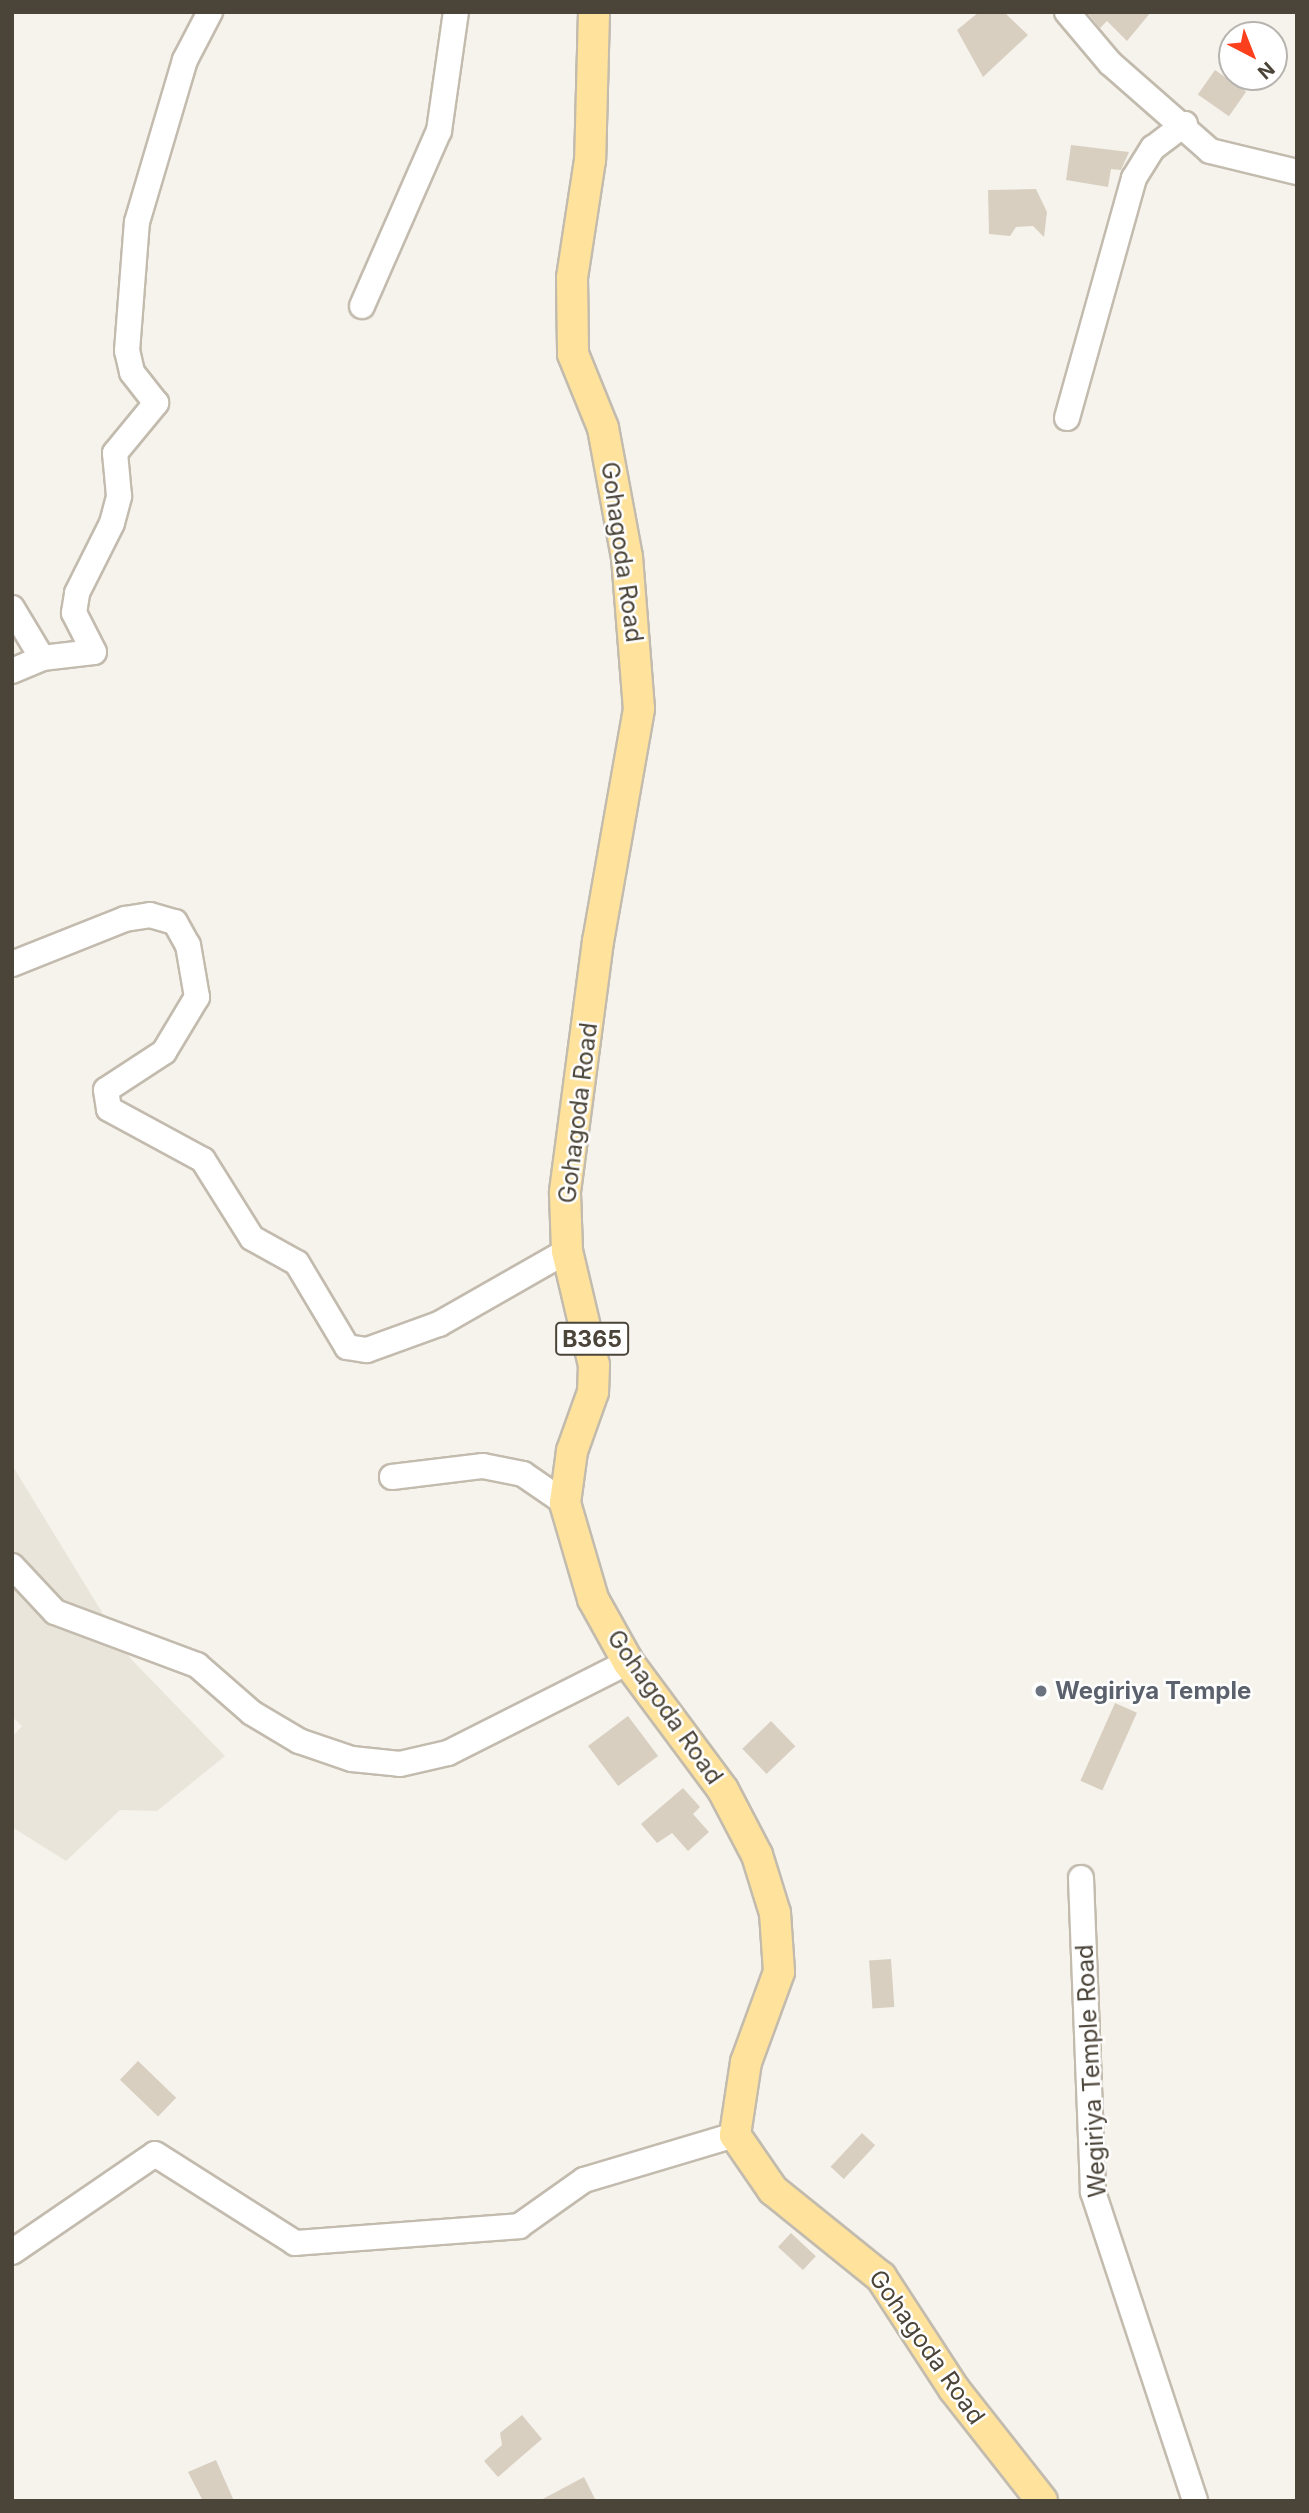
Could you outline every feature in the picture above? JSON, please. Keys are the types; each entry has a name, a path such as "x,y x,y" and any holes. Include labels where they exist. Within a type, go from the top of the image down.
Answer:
{"main road":[{"name":"Gohagoda Road","path":"594,12 590,160 572,278 573,354 603,428 611,467 627,557 639,709 598,941 565,1193 566,1251 594,1365 593,1392 572,1451 565,1503 593,1599 628,1662 723,1790 757,1855 775,1913 779,1972 746,2062 735,2135 773,2190 801,2216 848,2244 881,2277 954,2389 1041,2501"}],"street":[{"path":"12,671 43,658 94,652 74,613 77,593 112,523 119,496 115,453 156,403 132,372 127,351 137,222 185,60 210,12"},
{"path":"362,306 439,131 456,12"},
{"path":"1067,12 1137,89 1185,124 1209,151 1297,172"},
{"path":"1067,418 1134,178 1153,148 1185,124"},
{"path":"12,608 43,658"},
{"path":"12,964 125,919 150,915 175,922 188,945 197,997 164,1052 106,1090 109,1109 203,1160 252,1238 297,1263 347,1347 367,1350 439,1324 566,1251"},
{"path":"392,1477 483,1466 523,1474 565,1503"},
{"path":"12,1566 55,1612 197,1665 252,1713 299,1741 352,1759 400,1764 448,1753 628,1662"},
{"name":"Wegiriya Temple Road","path":"1080,1878 1093,2192 1195,2501"},
{"path":"12,2252 155,2154 295,2243 519,2226 584,2180 735,2135"}],"shaded area":[{"path":"12,1465 130,1658 225,1756 157,1811 120,1810 66,1861 12,1827 12,1737 22,1726 12,1717"}],"building":[{"path":"979,12 1004,12 1028,35 983,77 957,30"},
{"path":"1087,12 1151,12 1127,41 1107,21 1100,28"},
{"path":"1215,70 1218,72 1218,91 1246,92 1229,116 1198,95"},
{"path":"1071,145 1129,152 1121,170 1111,169 1108,187 1066,180"},
{"path":"1036,189 1047,212 1044,237 1033,226 1016,227 1010,236 989,234 988,190"},
{"path":"1115,1703 1137,1713 1102,1790 1080,1781"},
{"path":"628,1716 658,1756 618,1786 588,1746"},
{"path":"771,1721 795,1746 767,1774 742,1749"},
{"path":"683,1788 700,1807 693,1814 709,1832 688,1851 672,1833 657,1843 641,1824"},
{"path":"891,1959 894,2007 872,2008 869,1961"},
{"path":"138,2061 176,2098 158,2117 120,2080"},
{"path":"862,2133 875,2145 844,2179 831,2167"},
{"path":"791,2233 816,2256 803,2270 778,2247"},
{"path":"522,2415 542,2439 498,2477 484,2461 502,2445 500,2433"},
{"path":"216,2460 234,2501 203,2501 188,2472"},
{"path":"584,2477 596,2501 539,2501"}],"place":[{"name":"Wegiriya Temple","path":"1041,1691"}]}
